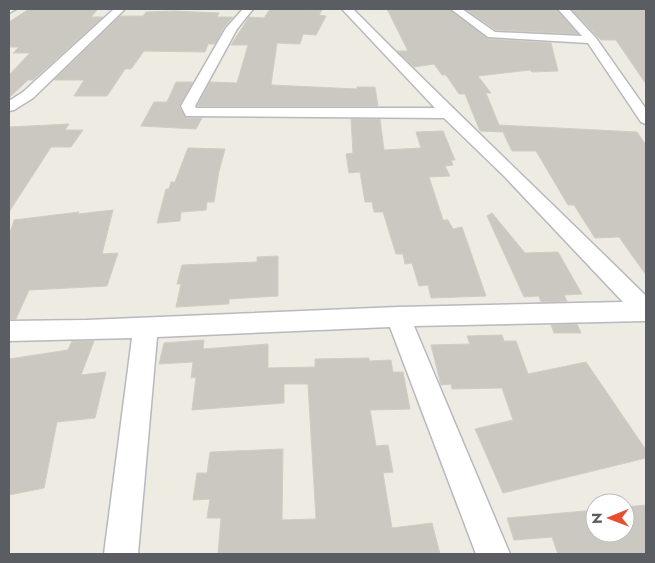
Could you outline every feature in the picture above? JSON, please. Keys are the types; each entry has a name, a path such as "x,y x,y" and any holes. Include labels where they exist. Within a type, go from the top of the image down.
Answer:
{"street":[{"path":"9,107 28,95 120,9"},
{"path":"248,9 232,28 188,106 192,113 448,113"},
{"path":"347,9 646,311"},
{"path":"456,9 492,35 592,40"},
{"path":"563,9 592,40 646,120"},
{"path":"9,331 398,317 646,311"},
{"path":"398,317 493,554"},
{"path":"121,554 146,327"}],"building":[{"path":"29,9 98,9 91,17 103,17 33,80 28,80 9,98 9,75 30,53 13,53 19,47 9,47 9,22"},
{"path":"270,9 322,10 319,15 326,16 316,35 303,34 300,44 277,43 271,85 357,89 357,87 375,87 378,106 197,106 210,82 237,83 248,45 231,45 249,17 264,18"},
{"path":"387,9 449,9 488,39 551,43 558,71 532,72 530,70 478,76 491,93 486,93 499,125 637,132 646,145 646,275 619,237 595,238 574,205 568,205 536,151 512,151 501,128 502,132 480,131 465,94 459,94 446,75 442,75 434,64 414,67 397,51 408,51"},
{"path":"465,9 556,9 578,34 496,30"},
{"path":"571,9 646,9 646,84 616,40 601,40"},
{"path":"146,12 219,13 217,17 233,17 224,27 215,44 208,44 205,52 144,51 131,69 125,69 107,96 74,96 84,80 54,80 120,16 143,16"},
{"path":"176,82 193,82 179,107 186,118 202,118 196,129 141,126 154,102 167,102"},
{"path":"351,119 380,119 384,150 421,148 416,132 443,131 455,160 451,160 453,165 445,166 450,176 429,177 443,220 448,220 453,229 462,227 486,296 431,298 428,285 419,286 412,263 405,264 403,254 396,254 383,212 374,212 372,202 365,202 360,172 349,173 346,154 353,153"},
{"path":"69,124 65,130 83,130 71,147 51,147 9,212 9,127"},
{"path":"188,148 225,149 214,202 207,202 206,210 181,212 180,221 157,223 166,189 169,189 171,182 175,182"},
{"path":"113,210 102,254 118,253 107,286 29,290 16,319 9,319 9,236 14,220"},
{"path":"492,213 525,253 558,252 582,294 564,295 567,301 541,302 539,296 524,297 487,216"},
{"path":"278,256 278,296 229,299 229,304 176,307 181,284 177,284 182,265 257,262 257,257"},
{"path":"577,324 581,333 554,333 551,325"},
{"path":"502,335 504,341 516,341 528,374 586,362 646,450 646,458 503,493 475,429 513,420 502,388 452,389 451,384 441,385 431,345 470,344 467,336"},
{"path":"204,340 203,349 268,344 268,368 315,367 315,359 369,358 369,361 391,360 393,372 403,372 410,409 370,410 376,446 388,445 393,472 383,473 392,528 432,523 440,554 218,554 221,518 207,518 210,499 193,500 197,473 207,473 210,452 283,449 282,520 316,519 308,384 284,384 284,403 192,410 196,377 191,378 193,362 159,364 164,343"},
{"path":"72,341 94,341 81,375 106,372 95,418 57,422 44,488 9,495 9,359 68,350"},
{"path":"646,505 646,554 558,554 552,537 514,540 507,518 585,511 585,543 635,543 635,506"}]}
